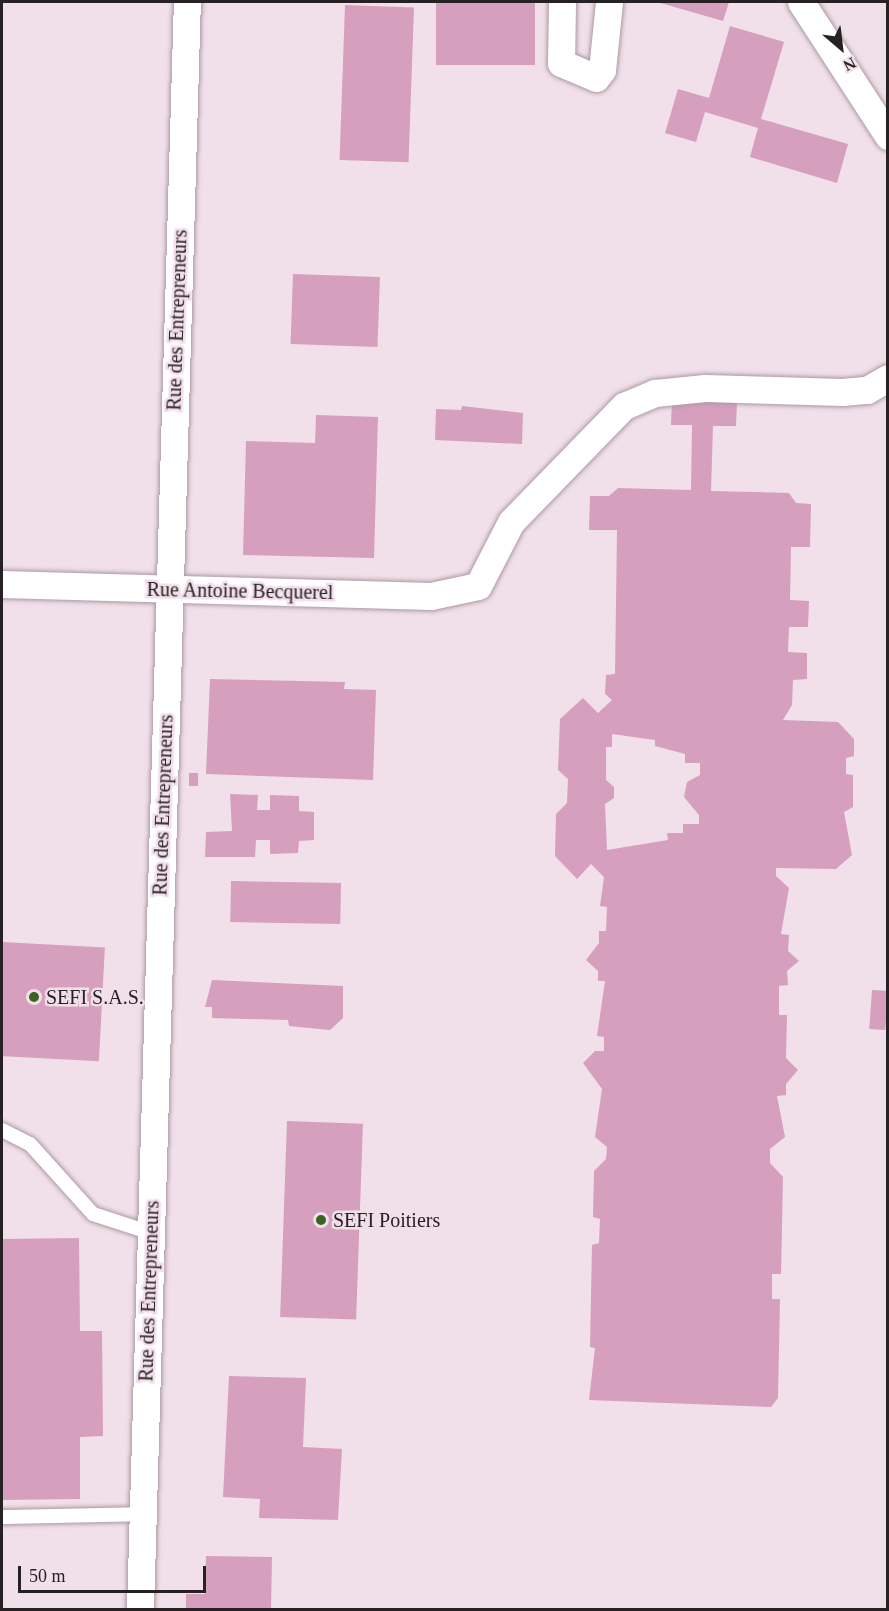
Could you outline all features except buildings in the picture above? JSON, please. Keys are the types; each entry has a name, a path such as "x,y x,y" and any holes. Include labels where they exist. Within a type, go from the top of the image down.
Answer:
{"street":[{"name":"Rue des Entrepreneurs","path":"140,1610 187,2"},
{"path":"562,2 561,63 596,78 602,70 609,2"},
{"path":"801,2 888,136"},
{"name":"Rue Antoine Becquerel","path":"2,584 431,596 478,586 511,522 624,405 655,393 705,387 842,392 867,390 888,378"}],"lane":[{"path":"2,1130 30,1144 93,1214 151,1233"},
{"path":"2,1517 143,1514"}],"place":[{"name":"SEFI S.A.S.","path":"34,997"},
{"name":"SEFI Poitiers","path":"321,1220"}]}
